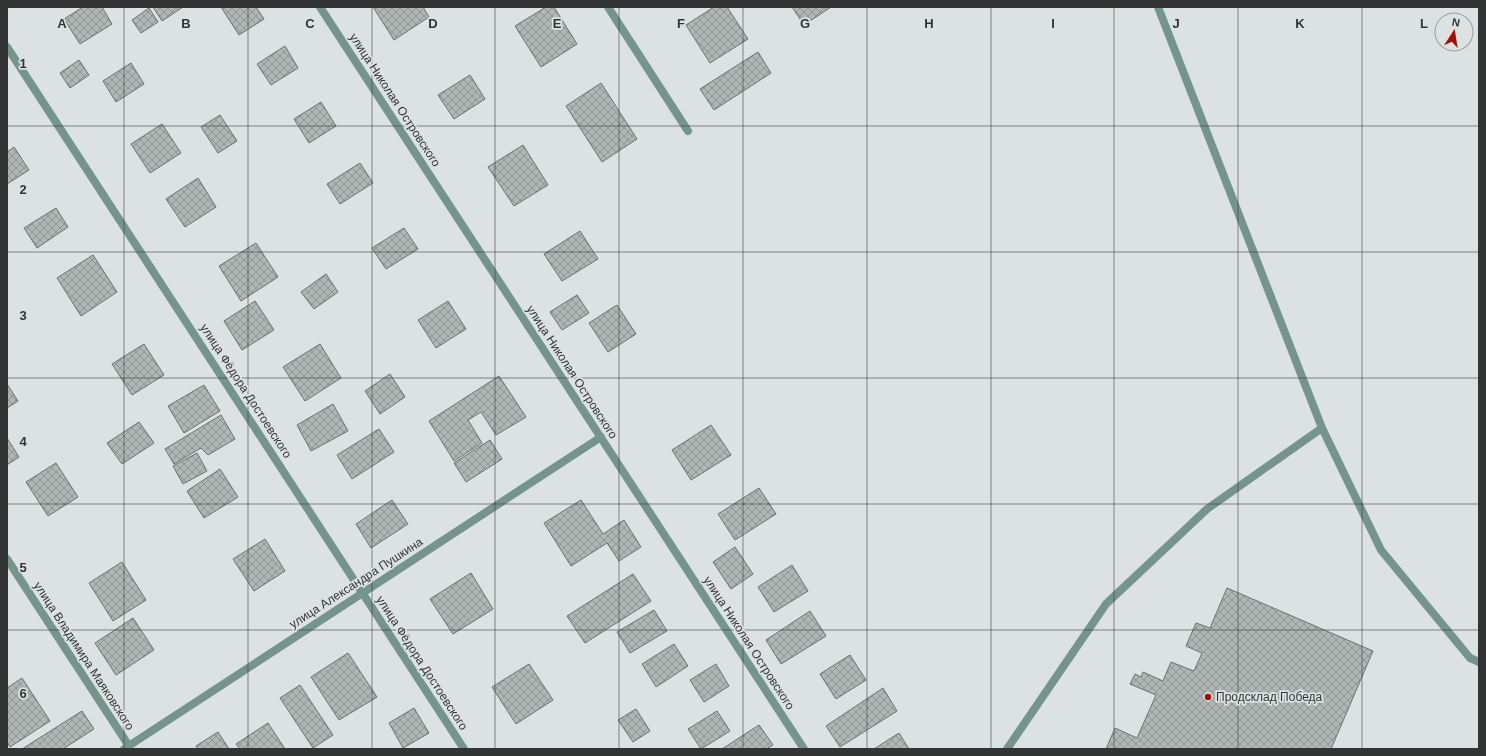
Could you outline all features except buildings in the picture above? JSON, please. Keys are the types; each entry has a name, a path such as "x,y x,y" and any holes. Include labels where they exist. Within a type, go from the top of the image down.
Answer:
{"street":[{"name":"улица Николая Островского","path":"320,7 804,749"},
{"path":"608,7 688,131"},
{"path":"1158,7 1322,428 1381,550 1470,658 1479,662"},
{"name":"улица Фёдора Достоевского","path":"7,47 464,749"},
{"path":"1007,749 1106,604 1207,509 1322,428"},
{"name":"улица Александра Пушкина","path":"126,747 600,437"},
{"name":"улица Владимира Маяковского","path":"7,559 126,747"}],"place":[{"name":"Продсклад Победа","path":"1208,697"}]}
